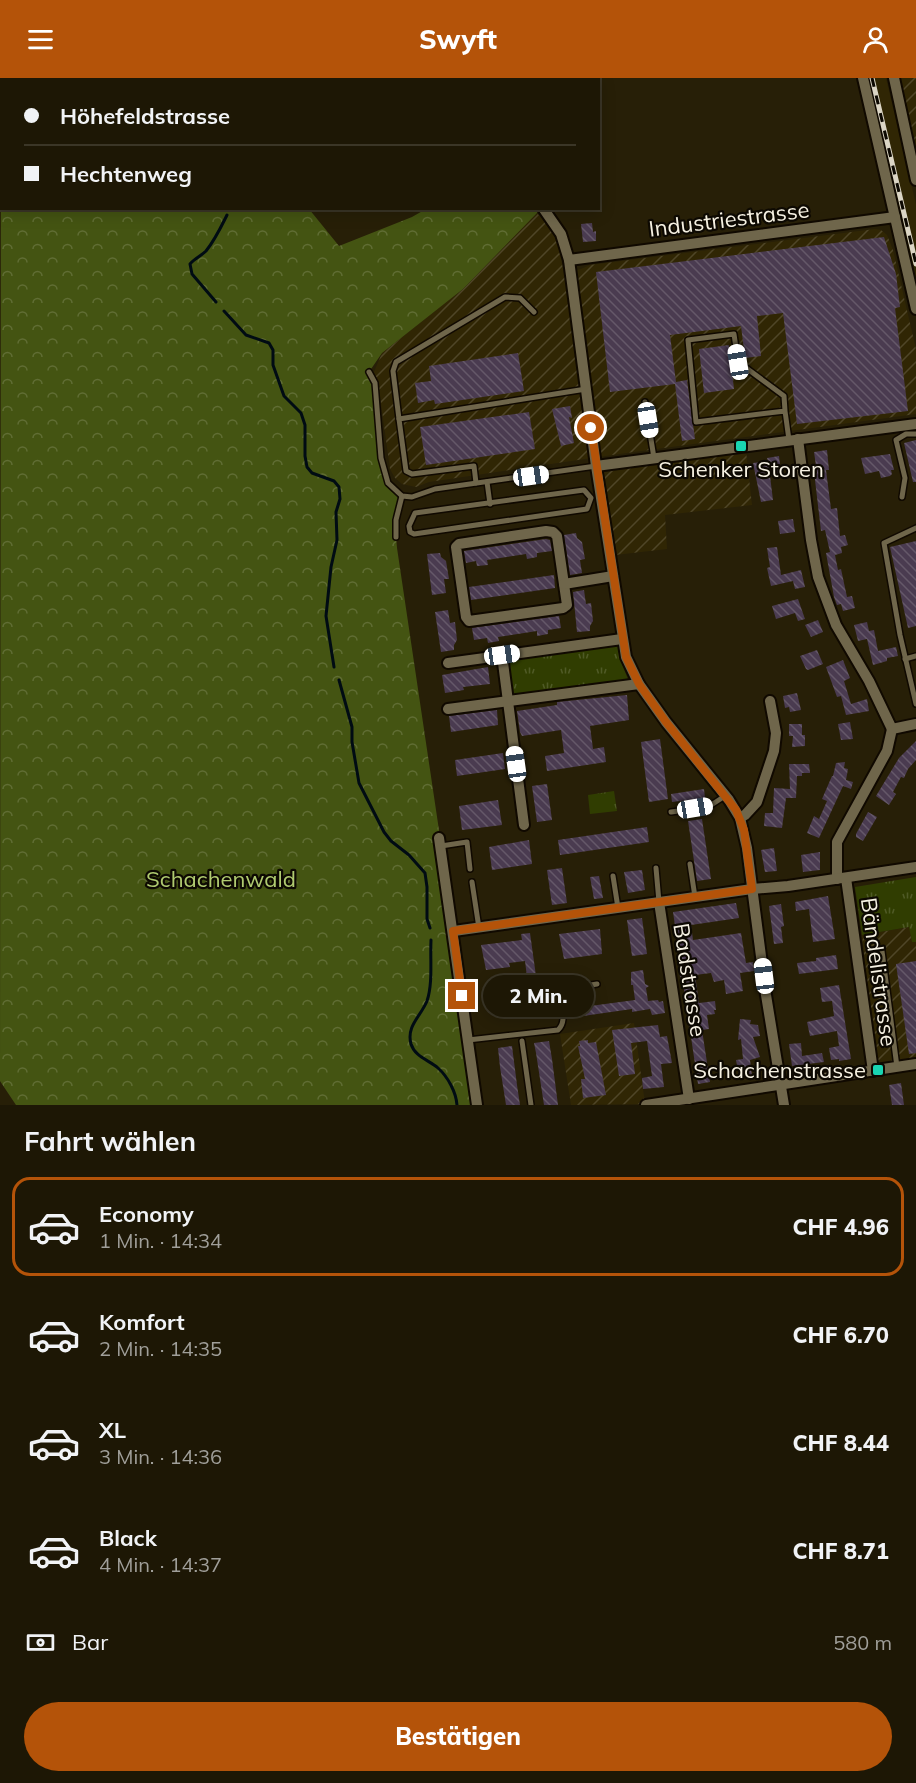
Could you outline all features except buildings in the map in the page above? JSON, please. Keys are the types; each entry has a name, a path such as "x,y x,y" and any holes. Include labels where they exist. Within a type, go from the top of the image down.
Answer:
{"street":[{"path":"863,78 916,309"},
{"path":"894,78 916,180"},
{"path":"544,210 561,234 569,260 596,466 626,657 639,684 740,818 744,830 784,1105"},
{"name":"Industriestrasse","path":"569,260 895,217"},
{"path":"596,466 916,423"},
{"path":"794,440 818,577 836,625 869,681 892,729 916,724"},
{"path":"546,531 553,532 557,536 564,584 567,605 564,608 469,621 466,618 456,547 459,544 546,531"},
{"path":"564,584 613,576"},
{"path":"448,663 622,639"},
{"path":"502,655 524,825"},
{"path":"448,709 639,684"},
{"path":"740,818 757,802 774,751 776,733 770,701"},
{"name":"Bändelistrasse","path":"873,1071 837,842 887,751 892,729"},
{"path":"440,842 477,1105"},
{"path":"453,931 916,867"},
{"name":"Badstrasse","path":"659,902 689,1099"},
{"path":"646,1105 916,1064"}],"lane":[{"path":"476,483 474,466 412,474 406,471 393,371 396,362 505,297 520,298 534,312"},
{"path":"786,411 696,422 688,340 734,334 738,362 784,396 794,440"},
{"path":"369,372 375,383 381,458 388,483 402,496 412,497 435,489 596,466"},
{"path":"399,419 586,389"},
{"path":"645,402 654,458"},
{"path":"902,497 905,478 896,440 906,434 916,434"},
{"path":"487,482 490,504"},
{"path":"584,490 591,498 587,509 414,534 410,532 409,526 415,513 490,504 584,490"},
{"path":"396,537 396,520 402,496"},
{"path":"916,528 884,543 905,659 916,704"},
{"path":"905,659 916,656"},
{"path":"671,812 708,807 725,796"},
{"path":"440,842 467,842 470,869"},
{"path":"690,864 695,897"},
{"path":"656,868 659,902"},
{"path":"613,876 618,908"},
{"path":"472,882 478,928"},
{"path":"882,951 897,1067"},
{"path":"468,1040 558,1030 562,1028 564,1022 560,996 562,990 597,984"},
{"path":"522,1041 531,1105"}],"shaded area":[{"path":"866,78 886,78 916,204 916,297"},
{"path":"895,78 916,78 916,170"},
{"path":"537,213 550,228 557,241 564,273 590,265 881,230 887,235 893,250 916,349 916,414 612,455 429,482 416,487 402,484 390,469 378,382 374,372 382,353 463,289"},
{"path":"746,451 752,505 665,515 667,549 615,555 602,471"},
{"path":"910,927 912,942 916,942 916,1060 876,1065 862,935"},
{"path":"634,1023 645,1104 571,1105 560,1034"}],"green space":[{"name":"Schachenwald","path":"1,210 310,210 339,246 424,210 538,210 463,289 382,353 369,372 375,383 381,458 388,483 402,496 396,537 397,548 454,931 477,1105 16,1105 0,1081"},
{"path":"617,642 620,659 629,682 511,698 506,661"},
{"path":"614,791 617,811 590,814 588,795"},
{"path":"916,877 916,942 912,942 909,927 862,935 855,887"}],"waterway":[{"path":"216,302 192,274 190,264 209,247 227,215"},
{"path":"224,311 246,335 269,343 273,350 273,365 284,396 301,413 305,425 307,467 312,473 334,481 339,487 340,499 336,512 337,540 331,567 326,616 334,667"},
{"path":"339,680 352,727 352,742 359,783 384,832 425,873 427,919 430,928"},
{"path":"431,940 429,994 412,1026 410,1038 413,1048 419,1055 438,1068 445,1076 451,1085 457,1105"}],"railway":[{"path":"872,78 916,264"}],"place":[{"name":"Schenker Storen","path":"741,446"},
{"name":"Schachenstrasse","path":"878,1070"}],"route":[{"path":"462,996 453,931 752,889 744,830 736,810 666,722 639,684 626,657 591,428"}]}
